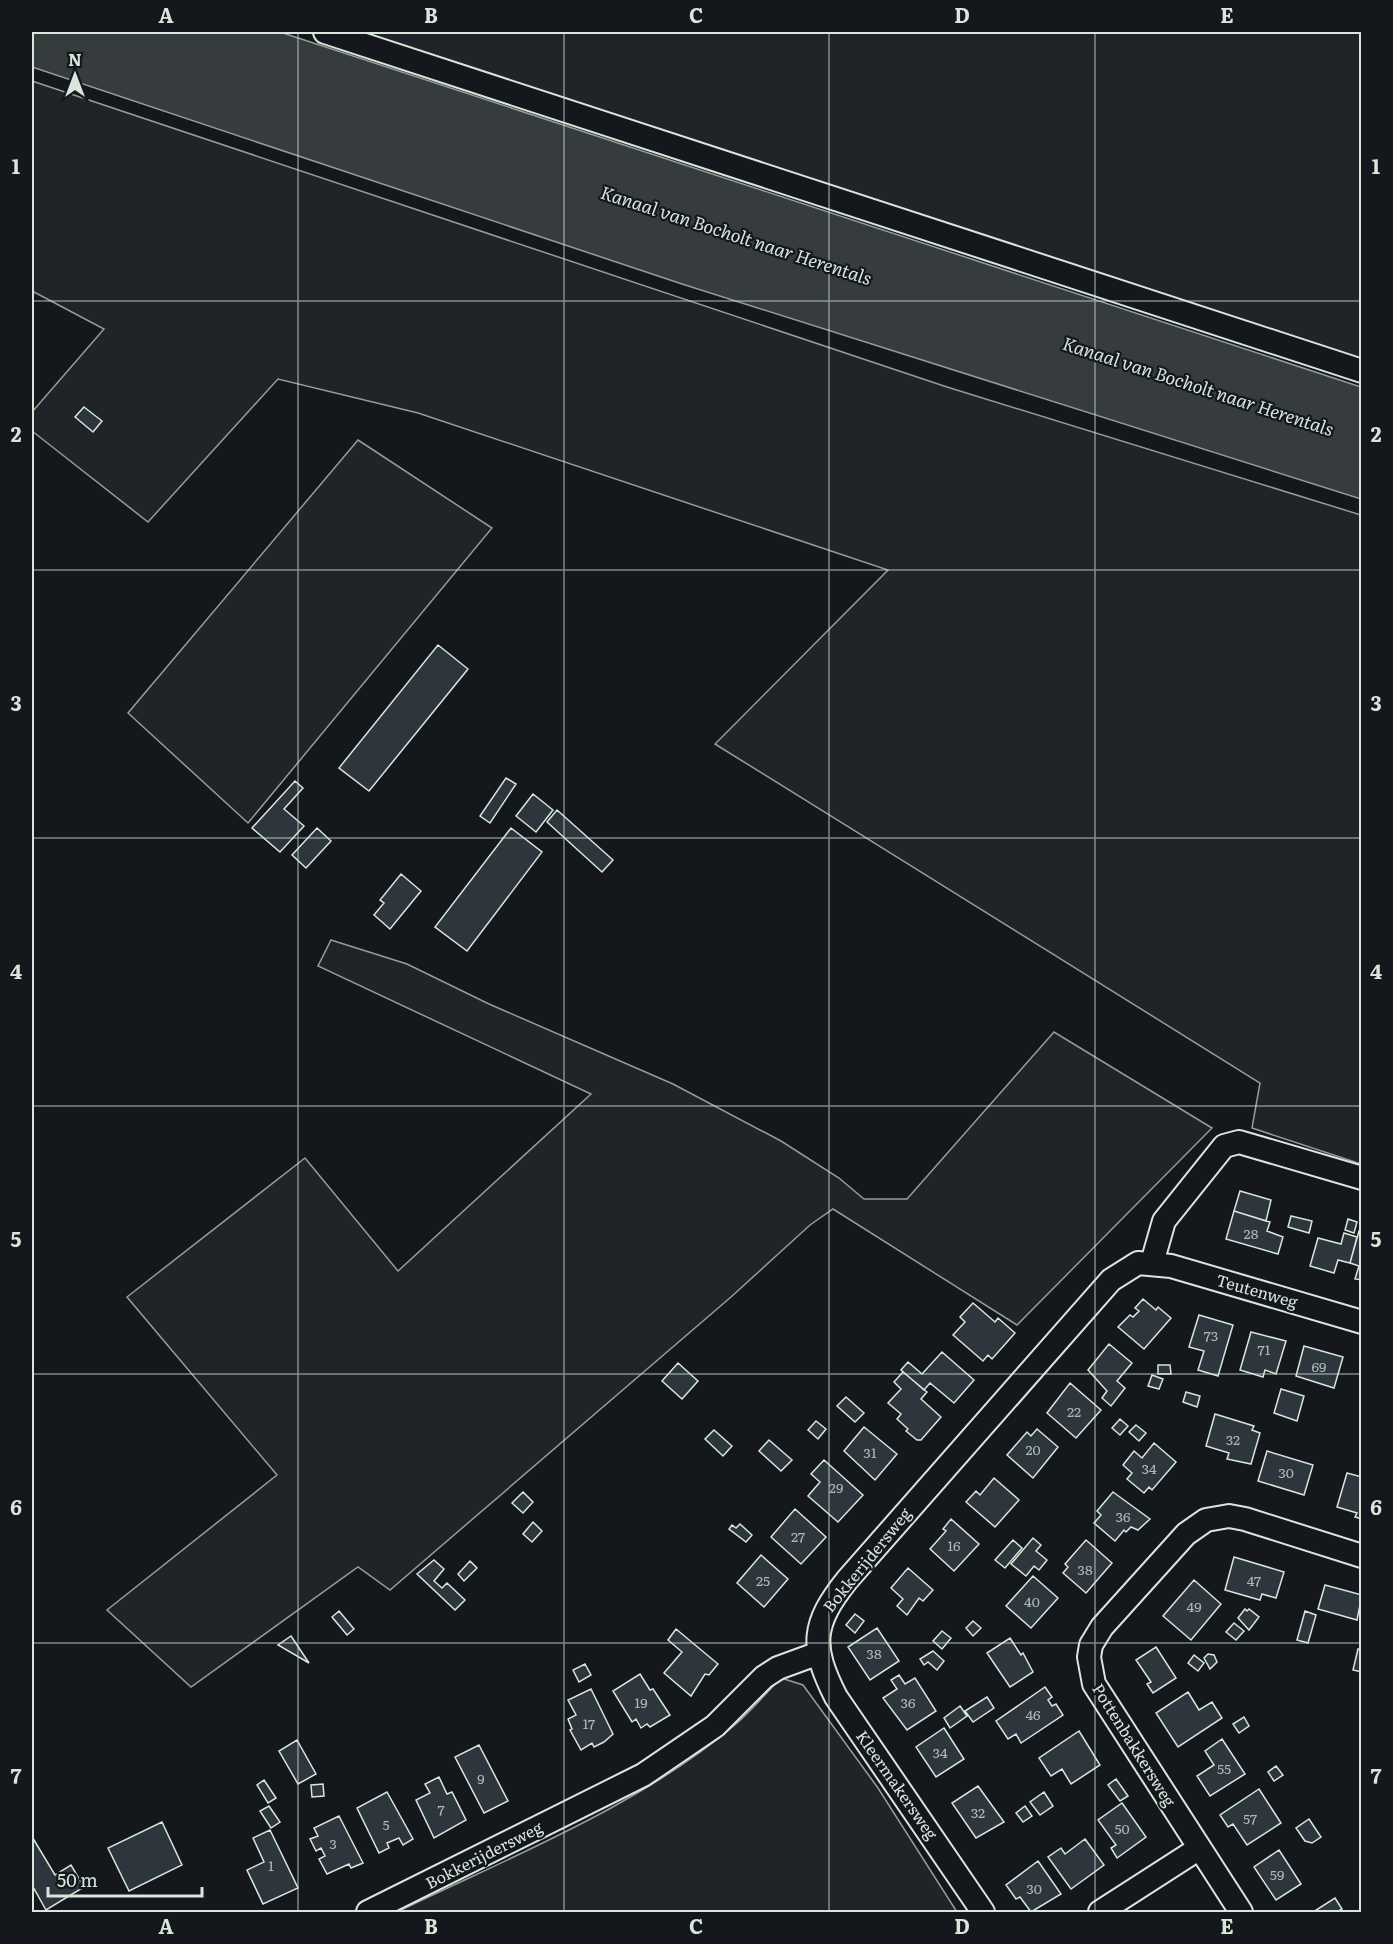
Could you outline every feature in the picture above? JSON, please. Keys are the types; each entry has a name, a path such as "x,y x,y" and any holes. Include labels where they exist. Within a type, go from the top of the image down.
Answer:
{"street":[{"path":"325,32 1362,371"},
{"path":"1152,1263 1164,1221 1224,1146 1239,1142 1362,1178"},
{"name":"Bokkerijdersweg","path":"368,1912 643,1775 715,1726 764,1677 778,1668 819,1653 819,1630 823,1613 848,1580 1111,1280 1138,1263 1152,1263"},
{"name":"Teutenweg","path":"1152,1263 1189,1271 1362,1322"},
{"name":"Pottenbakkersweg","path":"1241,1912 1198,1849 1094,1684 1089,1664 1091,1645 1102,1627 1186,1534 1217,1516 1245,1519 1362,1556"},
{"name":"Kleermakersweg","path":"819,1653 836,1697 983,1912"},
{"path":"1100,1912 1198,1849"}],"shaded area":[{"path":"359,32 1361,32 1361,361"},
{"path":"32,81 947,387 1361,515 1361,1164 1252,1128 1260,1083 715,744 888,570 418,413 278,379 148,522 32,431 32,412 104,329 32,291"},
{"path":"358,440 492,528 248,823 128,713"},
{"path":"331,940 407,964 489,1004 673,1084 781,1141 839,1178 864,1199 907,1199 1054,1032 1212,1128 1017,1325 833,1209 810,1225 731,1297 390,1590 358,1567 191,1687 107,1610 277,1475 127,1297 305,1158 398,1271 591,1094 318,966"},
{"path":"781,1678 803,1685 878,1788 957,1912 397,1912 573,1828 658,1780 699,1753 736,1724"}],"water":[{"name":"Kanaal van Bocholt naar Herentals","path":"32,32 280,32 1361,387 1361,499 682,284 32,67"}],"building":[{"path":"84,407 102,421 93,432 75,417"},
{"path":"438,645 468,669 369,791 339,768"},
{"path":"506,778 516,784 490,823 480,816"},
{"path":"295,781 303,788 284,809 304,826 280,852 252,828"},
{"path":"533,794 553,810 536,832 516,816"},
{"path":"557,810 613,860 602,872 547,822"},
{"path":"317,828 331,841 306,868 292,855"},
{"path":"511,828 542,852 467,951 435,927"},
{"path":"401,874 421,891 390,929 374,915 384,903 380,900"},
{"path":"1240,1191 1271,1200 1266,1221 1234,1211"},
{"path":"1234,1211 1270,1222 1267,1231 1283,1237 1278,1254 1226,1239"},
{"path":"1291,1216 1312,1221 1309,1233 1288,1227"},
{"path":"1348,1219 1357,1222 1354,1233 1345,1230"},
{"path":"1359,1231 1362,1232 1362,1280 1355,1279 1359,1266 1350,1263"},
{"path":"1344,1233 1357,1237 1350,1263 1338,1260 1334,1273 1310,1266 1318,1238 1341,1244"},
{"path":"1143,1299 1156,1310 1158,1307 1171,1318 1144,1349 1118,1327 1130,1315 1133,1317 1139,1311 1135,1308"},
{"path":"973,1303 995,1322 998,1318 1015,1333 992,1359 988,1355 983,1361 953,1335 965,1322 960,1317"},
{"path":"1199,1315 1233,1325 1218,1376 1198,1370 1204,1351 1189,1347"},
{"path":"1251,1332 1286,1341 1276,1374 1265,1370 1263,1377 1240,1370"},
{"path":"1109,1344 1132,1363 1117,1381 1125,1388 1111,1406 1102,1398 1107,1391 1088,1370"},
{"path":"1304,1346 1343,1357 1334,1388 1296,1376"},
{"path":"942,1352 974,1380 954,1403 930,1383 924,1390 901,1370 908,1362 922,1374"},
{"path":"678,1363 698,1381 682,1399 662,1381"},
{"path":"1158,1365 1170,1365 1171,1374 1158,1374"},
{"path":"903,1372 927,1392 921,1399 941,1417 921,1440 917,1440 906,1431 908,1429 897,1419 901,1414 888,1403 901,1389 894,1382"},
{"path":"1152,1375 1163,1379 1159,1389 1148,1386"},
{"path":"1070,1383 1101,1410 1076,1438 1047,1413"},
{"path":"1281,1389 1304,1396 1297,1421 1274,1413"},
{"path":"1186,1392 1200,1396 1197,1407 1183,1402"},
{"path":"846,1397 864,1413 855,1422 837,1406"},
{"path":"1215,1414 1254,1426 1252,1430 1260,1433 1251,1464 1227,1459 1229,1453 1206,1446"},
{"path":"1120,1419 1128,1426 1120,1435 1112,1428"},
{"path":"816,1421 826,1429 818,1439 808,1430"},
{"path":"1136,1425 1146,1433 1139,1441 1129,1432"},
{"path":"864,1427 897,1454 875,1480 844,1451"},
{"path":"1037,1429 1058,1447 1033,1478 1007,1455 1027,1432 1031,1436"},
{"path":"714,1430 732,1446 723,1456 705,1439"},
{"path":"769,1440 792,1460 781,1471 759,1451"},
{"path":"1154,1443 1176,1462 1152,1490 1149,1487 1144,1493 1127,1479 1132,1473 1123,1465 1134,1451 1142,1458"},
{"path":"1267,1451 1313,1465 1304,1495 1258,1481"},
{"path":"824,1460 863,1495 838,1522 808,1496 820,1482 811,1474"},
{"path":"1347,1473 1362,1477 1362,1519 1355,1517 1357,1513 1337,1507"},
{"path":"994,1478 1019,1500 995,1527 966,1502 976,1491 980,1495"},
{"path":"523,1492 533,1502 523,1513 512,1503"},
{"path":"1113,1492 1150,1519 1138,1530 1131,1527 1126,1532 1124,1530 1115,1541 1094,1523 1101,1515 1097,1511"},
{"path":"795,1509 826,1537 801,1564 771,1537"},
{"path":"951,1519 979,1544 954,1571 930,1549 946,1531 943,1529"},
{"path":"533,1522 542,1531 532,1542 523,1534"},
{"path":"740,1524 752,1535 746,1542 729,1529 732,1525 736,1528"},
{"path":"1033,1538 1041,1545 1036,1551 1047,1560 1039,1570 1034,1566 1026,1576 1011,1564"},
{"path":"1013,1540 1022,1548 1005,1568 995,1560"},
{"path":"1086,1540 1112,1563 1086,1593 1063,1573 1068,1567 1065,1564"},
{"path":"761,1555 788,1579 764,1607 737,1583"},
{"path":"1234,1557 1284,1572 1276,1598 1262,1594 1260,1600 1225,1590"},
{"path":"434,1560 444,1569 434,1581 442,1588 447,1583 465,1600 455,1610 417,1574"},
{"path":"470,1561 477,1568 464,1581 458,1574"},
{"path":"908,1568 933,1590 923,1601 919,1598 907,1615 897,1606 903,1599 891,1588"},
{"path":"1033,1576 1058,1598 1031,1628 1006,1606"},
{"path":"1194,1580 1221,1604 1191,1640 1163,1616"},
{"path":"1325,1585 1362,1595 1357,1620 1318,1609"},
{"path":"1245,1609 1247,1611 1249,1609 1259,1617 1249,1630 1238,1618"},
{"path":"339,1611 354,1629 347,1635 332,1617"},
{"path":"1305,1611 1316,1615 1308,1643 1297,1640"},
{"path":"855,1614 864,1621 855,1633 846,1625"},
{"path":"973,1621 981,1628 973,1636 966,1628"},
{"path":"1234,1623 1244,1631 1236,1640 1226,1632"},
{"path":"877,1628 899,1661 870,1680 848,1647"},
{"path":"676,1629 718,1664 709,1675 705,1674 691,1696 664,1673 682,1652 668,1640"},
{"path":"942,1631 951,1638 942,1649 933,1641"},
{"path":"291,1636 309,1663 278,1645"},
{"path":"1010,1638 1021,1655 1023,1653 1033,1672 1010,1687 987,1653"},
{"path":"1156,1647 1176,1678 1153,1693 1147,1684 1151,1682 1136,1660"},
{"path":"1358,1649 1362,1650 1362,1672 1353,1670"},
{"path":"933,1651 944,1661 937,1670 928,1662 924,1665 920,1659"},
{"path":"1208,1654 1214,1655 1217,1662 1210,1669 1204,1658"},
{"path":"1194,1655 1204,1663 1198,1671 1188,1663"},
{"path":"585,1664 591,1675 579,1682 573,1670"},
{"path":"640,1674 670,1715 650,1727 647,1724 641,1728 636,1719 632,1722 613,1691"},
{"path":"899,1675 905,1684 915,1678 936,1711 907,1730 883,1698 897,1689 891,1680"},
{"path":"1045,1687 1052,1697 1048,1700 1052,1706 1056,1704 1063,1715 1021,1743 1016,1734 1008,1739 996,1721"},
{"path":"591,1689 613,1734 594,1747 592,1743 581,1750 570,1730 572,1729 568,1719 576,1715 568,1700"},
{"path":"1188,1692 1199,1710 1212,1702 1222,1718 1178,1747 1156,1713"},
{"path":"987,1697 994,1708 973,1722 965,1711"},
{"path":"960,1706 967,1716 950,1728 944,1718"},
{"path":"1244,1717 1249,1726 1239,1733 1233,1724"},
{"path":"944,1728 964,1759 936,1777 916,1747"},
{"path":"1079,1731 1100,1765 1071,1784 1062,1769 1051,1776 1039,1758"},
{"path":"1222,1739 1245,1774 1210,1796 1197,1776 1214,1765 1205,1751"},
{"path":"297,1740 316,1774 298,1784 279,1751"},
{"path":"479,1745 508,1801 484,1813 455,1757"},
{"path":"1276,1766 1283,1775 1274,1781 1268,1772"},
{"path":"439,1777 447,1794 452,1792 466,1820 434,1838 416,1800 430,1793 425,1784"},
{"path":"1116,1779 1128,1796 1120,1801 1108,1785"},
{"path":"264,1780 276,1798 268,1803 257,1785"},
{"path":"323,1784 324,1796 312,1797 311,1785"},
{"path":"978,1786 1004,1822 976,1838 952,1803"},
{"path":"1259,1789 1281,1823 1247,1845 1233,1824 1228,1827 1220,1815"},
{"path":"387,1792 413,1839 403,1845 399,1838 387,1843 389,1848 379,1853 357,1808"},
{"path":"1044,1792 1053,1806 1040,1815 1030,1802"},
{"path":"1122,1803 1146,1837 1117,1858 1111,1848 1116,1845 1098,1820"},
{"path":"269,1806 280,1822 271,1828 260,1811"},
{"path":"1025,1806 1032,1816 1023,1822 1016,1813"},
{"path":"339,1816 363,1863 351,1868 349,1864 327,1874 319,1859 325,1856 321,1848 316,1851 310,1839 318,1836 314,1828"},
{"path":"1309,1819 1321,1837 1312,1843 1305,1841 1296,1828"},
{"path":"162,1822 182,1865 129,1891 108,1848"},
{"path":"270,1830 298,1888 263,1904 247,1870 264,1862 253,1838"},
{"path":"1085,1839 1104,1865 1071,1889 1048,1857 1061,1848 1065,1854"},
{"path":"34,1840 55,1875 71,1865 84,1887 46,1910 32,1885 32,1842"},
{"path":"1279,1850 1301,1884 1276,1900 1254,1867"},
{"path":"1038,1861 1061,1894 1031,1912 1020,1897 1016,1899 1006,1885"},
{"path":"1335,1898 1342,1909 1337,1912 1313,1912"}]}
